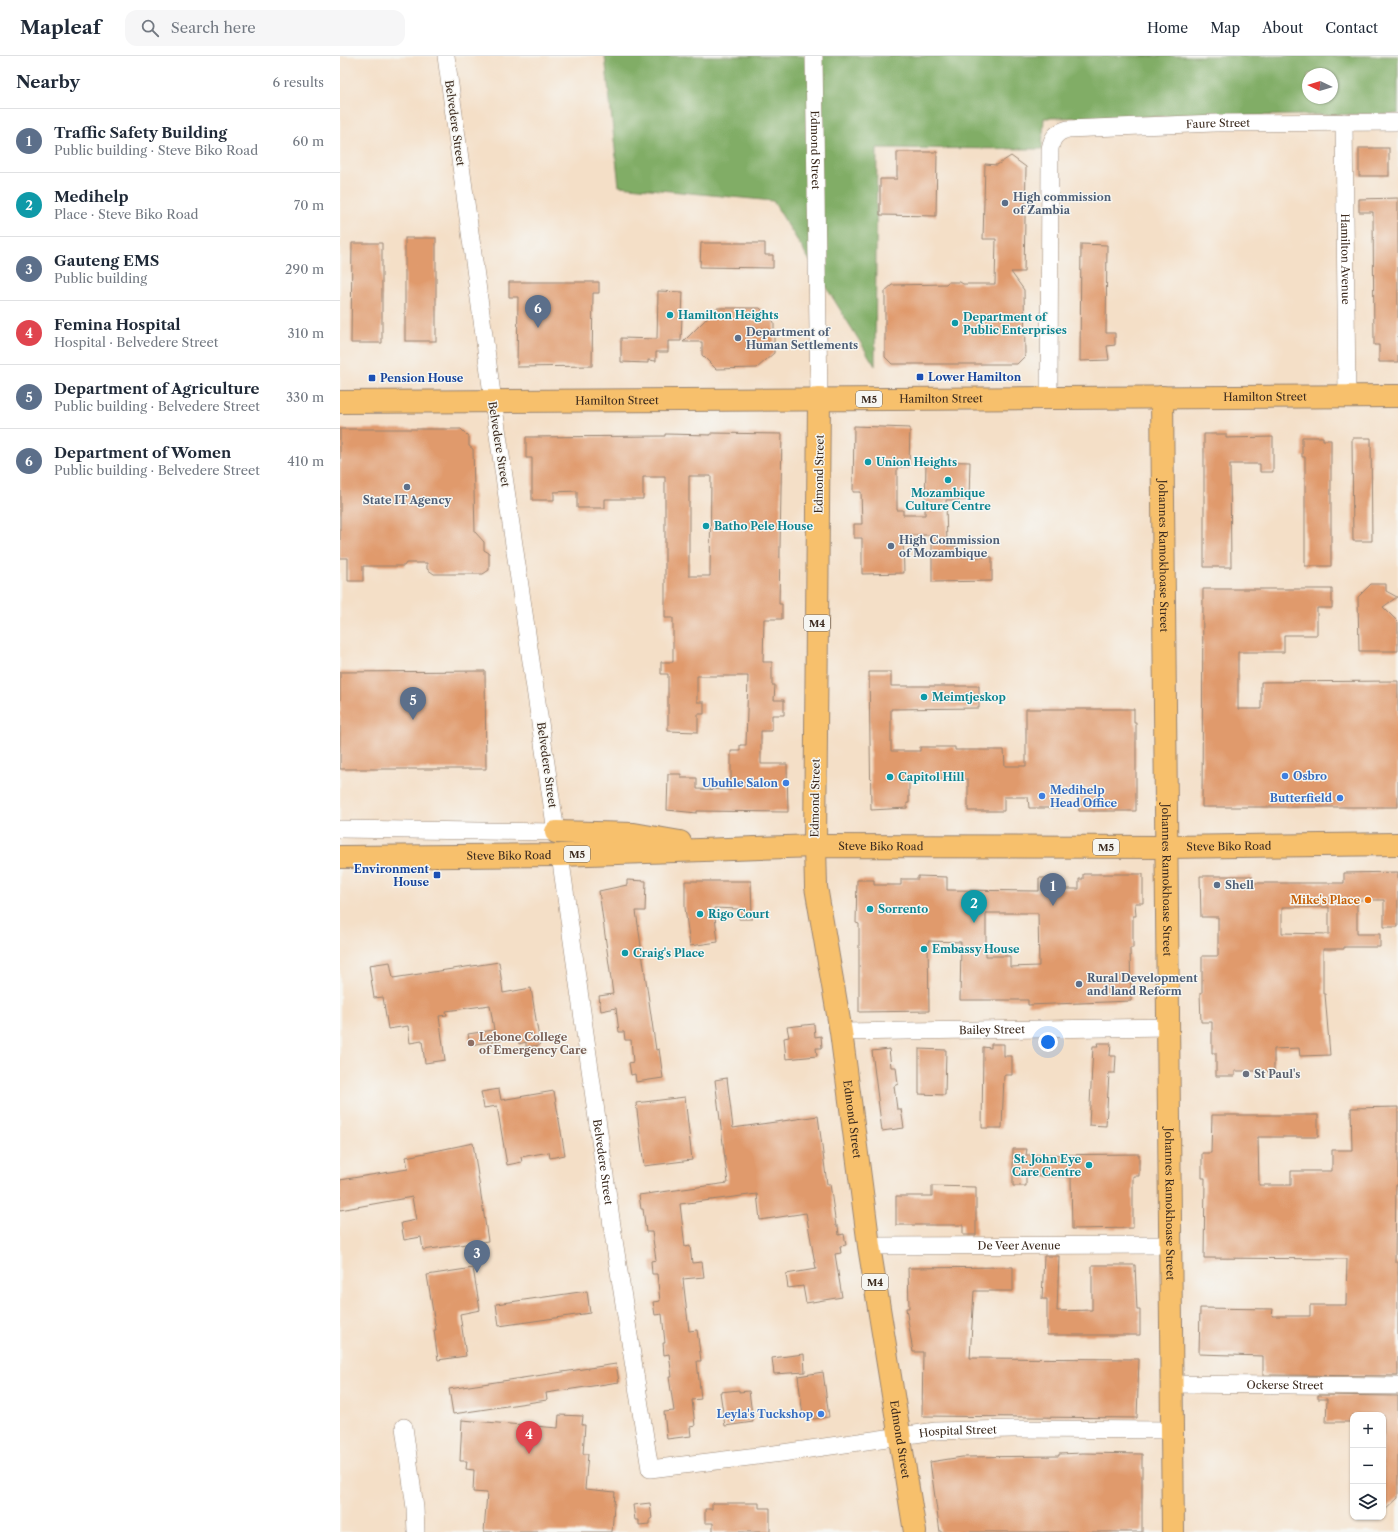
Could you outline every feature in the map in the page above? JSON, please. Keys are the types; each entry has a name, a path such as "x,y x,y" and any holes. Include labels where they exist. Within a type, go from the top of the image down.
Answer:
{"main road":[{"name":"Hamilton Street","path":"340,402 1398,396"},
{"name":"Johannes Ramokhoase Street","path":"1162,397 1173,1532"},
{"name":"Edmond Street","path":"819,399 815,846 816,888 841,1032 869,1246 915,1532"},
{"path":"556,832 634,834 663,838 711,850"},
{"name":"Steve Biko Road","path":"340,857 560,855 815,846 1167,847 1398,844"}],"street":[{"name":"Belvedere Street","path":"446,56 493,401 556,832"},
{"name":"Edmond Street","path":"814,56 819,399"},
{"name":"Hamilton Avenue","path":"1344,122 1347,396"},
{"name":"Faure Street","path":"1049,398 1050,149 1054,136 1059,132 1068,128 1215,123 1398,122"},
{"path":"340,829 556,832"},
{"name":"Belvedere Street","path":"560,855 617,1261 650,1469"},
{"name":"Bailey Street","path":"841,1032 1168,1027"},
{"name":"De Veer Avenue","path":"869,1246 1170,1245"},
{"name":"Ockerse Street","path":"1172,1384 1398,1386"},
{"path":"404,1426 415,1508 416,1532"},
{"name":"Hospital Street","path":"650,1469 782,1453 936,1431 1012,1429 1172,1430"}],"green space":[{"path":"605,56 1398,56 1398,114 1044,118 1042,149 877,148 875,366 773,201 619,186"}],"building":[{"path":"1359,148 1389,148 1389,176 1359,176"},
{"path":"897,152 937,152 936,216 880,215 880,179 897,179"},
{"name":"Department of Public Enterprises","path":"1011,156 1026,167 1024,272 1011,272 1024,290 1025,356 1017,364 892,364 885,357 885,291 892,285 946,284 948,282 960,282 963,284 995,284 996,239 983,239 985,164 997,165"},
{"path":"1398,198 1398,362 1379,362 1379,345 1374,345 1373,212 1359,212 1359,199"},
{"path":"405,238 436,238 436,341 405,341"},
{"path":"352,243 382,243 382,343 351,343"},
{"path":"701,243 765,243 765,255 773,255 773,268 700,267"},
{"path":"1081,244 1107,245 1106,333 1115,333 1115,345 1107,346 1109,360 1080,361"},
{"path":"509,282 599,282 599,293 593,293 592,366 517,367 518,297 509,297"},
{"name":"Hamilton Heights","path":"658,291 683,292 681,341 668,341 668,352 656,352 656,361 648,360 648,363 621,362 621,338 657,339"},
{"name":"Department of Human Settlements","path":"717,308 760,308 774,322 774,353 757,368 716,369 702,355 702,342 683,342"},
{"path":"854,426 910,428 909,467 897,467 897,510 903,510 903,515 925,515 926,461 970,462 969,500 946,500 947,546 957,546 957,557 992,557 992,581 932,582 932,535 903,535 904,573 862,574 862,538 854,538 854,524 862,524 861,492 853,492"},
{"name":"State IT Agency","path":"340,429 461,429 469,437 469,446 473,449 475,532 484,542 484,550 489,553 489,570 483,574 434,574 427,569 427,563 406,563 404,566 363,566 363,581 348,581 348,558 340,558"},
{"path":"711,433 782,434 779,604 782,604 782,619 764,619 763,662 772,662 772,685 775,685 774,700 784,700 784,715 772,715 772,731 761,731 761,764 787,764 788,812 697,811 697,813 667,810 668,774 681,774 681,778 697,778 697,789 731,790 731,751 740,751 740,745 746,745 748,676 697,676 697,702 704,702 704,714 698,714 698,732 668,731 668,674 661,674 661,662 673,662 673,618 665,618 665,477 643,477 643,499 605,499 605,508 577,508 577,491 554,492 554,500 532,500 532,458 526,458 526,437 665,436 665,434 711,435","holes":["689,476 711,476 710,576 689,576"]},
{"path":"1204,434 1226,434 1226,438 1273,437 1273,472 1260,472 1260,464 1230,464 1231,567 1204,567"},
{"path":"1302,437 1323,437 1323,440 1331,440 1331,566 1305,566 1305,457 1302,457"},
{"path":"1352,438 1371,438 1372,541 1353,541"},
{"path":"1371,584 1386,584 1386,591 1397,597 1383,607 1398,622 1398,651 1359,651 1358,597"},
{"path":"1203,589 1332,589 1332,608 1317,608 1317,635 1284,635 1284,652 1238,652 1238,709 1261,709 1261,682 1398,681 1398,807 1202,807"},
{"path":"485,671 486,769 340,769 340,672"},
{"path":"869,672 891,672 891,686 979,686 979,708 891,709 891,751 920,751 920,747 955,747 955,750 1004,750 1005,766 1026,766 1026,709 1134,709 1134,723 1136,723 1136,811 1079,811 1079,795 1057,796 1058,808 1029,808 1028,797 1004,797 1004,811 968,811 968,779 909,779 909,803 907,803 907,808 871,810"},
{"path":"1398,872 1398,927 1384,927 1384,900 1357,900 1357,934 1380,934 1380,947 1344,947 1344,949 1323,949 1323,994 1325,994 1330,1055 1300,1056 1299,1048 1274,1049 1274,1071 1235,1071 1235,1076 1216,1076 1216,1053 1212,1053 1212,1022 1201,1022 1200,993 1202,993 1202,956 1218,956 1218,917 1201,917 1200,876 1252,876 1252,883 1344,883 1344,873","holes":["1282,907 1329,907 1329,934 1282,933"]},
{"path":"1083,874 1143,874 1143,903 1135,903 1136,916 1133,916 1133,948 1130,948 1131,1001 1028,1005 1028,1000 960,1000 961,942 928,941 929,1011 859,1012 859,924 856,923 857,880 874,880 874,885 901,885 901,879 918,879 918,876 947,877 947,890 1039,891 1039,878 1058,878 1058,889 1079,889 1079,879 1083,879","holes":["986,913 1038,913 1039,966 1010,967 1010,956 986,956"]},
{"name":"Craig's Place","path":"627,880 646,881 645,911 636,911 656,1050 659,1049 663,1078 636,1082 635,1074 631,1075 629,1063 633,1062 631,1040 625,1040 624,1032 619,1032 616,1008 601,1011 599,996 613,994 599,891 627,885"},
{"name":"Rigo Court","path":"685,881 751,881 752,919 739,919 739,909 714,908 718,942 690,946 685,908"},
{"path":"390,962 393,978 499,962 503,993 531,988 540,1045 526,1047 526,1042 519,1044 518,1037 470,1045 468,1034 494,1030 490,1005 446,1011 447,1015 439,1016 445,1060 425,1063 422,1041 410,1043 408,1026 388,1029 383,997 374,998 369,965"},
{"path":"814,1024 815,1037 821,1036 822,1048 816,1048 817,1056 786,1059 784,1038 789,1037 787,1027"},
{"path":"1097,1043 1111,1043 1110,1056 1116,1056 1115,1073 1109,1073 1106,1126 1089,1125 1093,1046 1098,1046"},
{"path":"991,1044 1004,1044 1004,1056 1012,1056 1012,1075 1004,1075 1002,1128 982,1128 983,1047 991,1048"},
{"path":"889,1049 891,1067 896,1067 898,1084 894,1086 897,1109 901,1109 904,1128 882,1131 872,1051"},
{"path":"919,1049 946,1050 945,1095 919,1094"},
{"path":"727,1078 733,1128 818,1116 827,1184 830,1184 836,1226 838,1226 839,1235 844,1234 846,1245 840,1246 841,1253 835,1254 842,1297 806,1303 803,1286 788,1288 786,1274 816,1269 806,1213 760,1220 757,1194 680,1204 685,1247 690,1246 692,1263 702,1262 704,1277 683,1279 689,1331 697,1330 701,1361 697,1361 701,1399 692,1400 695,1426 690,1427 691,1436 667,1439 664,1412 674,1411 669,1377 672,1377 669,1354 664,1355 663,1343 665,1343 662,1314 655,1315 653,1302 660,1301 657,1274 652,1274 651,1261 656,1260 652,1232 646,1232 643,1209 641,1209 639,1195 728,1183 715,1080"},
{"path":"499,1089 501,1100 554,1091 565,1155 550,1158 549,1152 521,1157 522,1162 507,1165 497,1106 484,1108 481,1092"},
{"path":"685,1097 692,1160 644,1166 636,1103"},
{"path":"1398,1107 1398,1185 1396,1185 1395,1262 1398,1262 1398,1376 1263,1375 1263,1356 1199,1354 1200,1308 1273,1309 1272,1316 1310,1316 1310,1305 1346,1305 1347,1259 1204,1258 1205,1178 1202,1178 1202,1153 1211,1153 1212,1115 1318,1115 1318,1137 1258,1137 1259,1185 1291,1185 1291,1171 1332,1171 1332,1150 1352,1150 1351,1108"},
{"path":"473,1143 488,1241 423,1250 421,1237 404,1240 401,1223 416,1220 412,1197 340,1210 340,1180 408,1169 406,1157"},
{"path":"1013,1149 1027,1149 1026,1155 1139,1154 1139,1176 1133,1176 1133,1228 1072,1229 1071,1177 1026,1176 1026,1186 1013,1186"},
{"path":"932,1186 976,1187 976,1235 963,1235 963,1225 896,1225 896,1196 932,1196"},
{"path":"1044,1256 1059,1256 1057,1311 1092,1310 1092,1265 1135,1265 1137,1310 1140,1310 1140,1335 1047,1335 1047,1299 1042,1299"},
{"path":"1013,1267 1013,1291 974,1291 970,1358 1139,1359 1137,1418 922,1416 923,1352 913,1352 906,1308 909,1308 908,1268"},
{"path":"473,1268 480,1310 460,1314 466,1356 438,1360 434,1330 436,1330 427,1275"},
{"path":"587,1291 590,1313 499,1326 496,1304"},
{"path":"804,1354 805,1372 774,1374 772,1358"},
{"path":"616,1364 619,1382 546,1393 547,1400 453,1414 449,1389"},
{"path":"823,1372 829,1417 813,1419 812,1414 803,1416 798,1376"},
{"path":"739,1390 739,1392 749,1391 753,1422 725,1426 720,1392"},
{"path":"1318,1395 1398,1396 1398,1498 1386,1509 1386,1412 1350,1412 1350,1422 1326,1422 1327,1399 1318,1399"},
{"path":"559,1415 583,1416 582,1425 585,1425 583,1454 588,1454 585,1489 615,1492 612,1532 484,1532 487,1493 473,1492 474,1470 466,1469 467,1461 460,1461 462,1420 558,1428"},
{"path":"1059,1454 1142,1454 1142,1532 940,1532 930,1462 962,1457 1059,1456"},
{"path":"650,1503 652,1519 650,1519 650,1524 639,1525 639,1520 635,1520 633,1505"},
{"path":"712,1503 759,1503 759,1508 770,1508 770,1532 713,1532 713,1523 705,1523 705,1509 712,1509"}],"place":[{"name":"High commission of Zambia","path":"1005,203"},
{"name":"Hamilton Heights","path":"670,315"},
{"name":"Department of Public Enterprises","path":"955,323"},
{"name":"Department of Women","path":"538,328"},
{"name":"Department of Human Settlements","path":"738,338"},
{"name":"Lower Hamilton","path":"920,377"},
{"name":"Pension House","path":"372,378"},
{"name":"Union Heights","path":"868,462"},
{"name":"Mozambique Culture Centre","path":"948,480"},
{"name":"State IT Agency","path":"407,487"},
{"name":"Batho Pele House","path":"706,526"},
{"name":"High Commission of Mozambique","path":"891,546"},
{"name":"Meimtjeskop","path":"924,697"},
{"name":"Department of Agriculture","path":"413,720"},
{"name":"Osbro","path":"1285,776"},
{"name":"Capitol Hill","path":"890,777"},
{"name":"Ubuhle Salon","path":"786,783"},
{"name":"Medihelp Head Office","path":"1042,796"},
{"name":"Butterfield","path":"1340,798"},
{"name":"Environment House","path":"437,875"},
{"name":"Shell","path":"1217,885"},
{"name":"Mike's Place","path":"1368,900"},
{"name":"Traffic Safety Building","path":"1053,906"},
{"name":"Sorrento","path":"870,909"},
{"name":"Rigo Court","path":"700,914"},
{"name":"Medihelp","path":"974,923"},
{"name":"Embassy House","path":"924,949"},
{"name":"Craig's Place","path":"625,953"},
{"name":"Rural Development and land Reform","path":"1079,984"},
{"name":"Lebone College of Emergency Care","path":"471,1043"},
{"name":"St Paul's","path":"1246,1074"},
{"name":"St. John Eye Care Centre","path":"1089,1165"},
{"name":"Gauteng EMS","path":"477,1273"},
{"name":"Leyla's Tuckshop","path":"821,1414"},
{"name":"Femina Hospital","path":"529,1454"}]}
